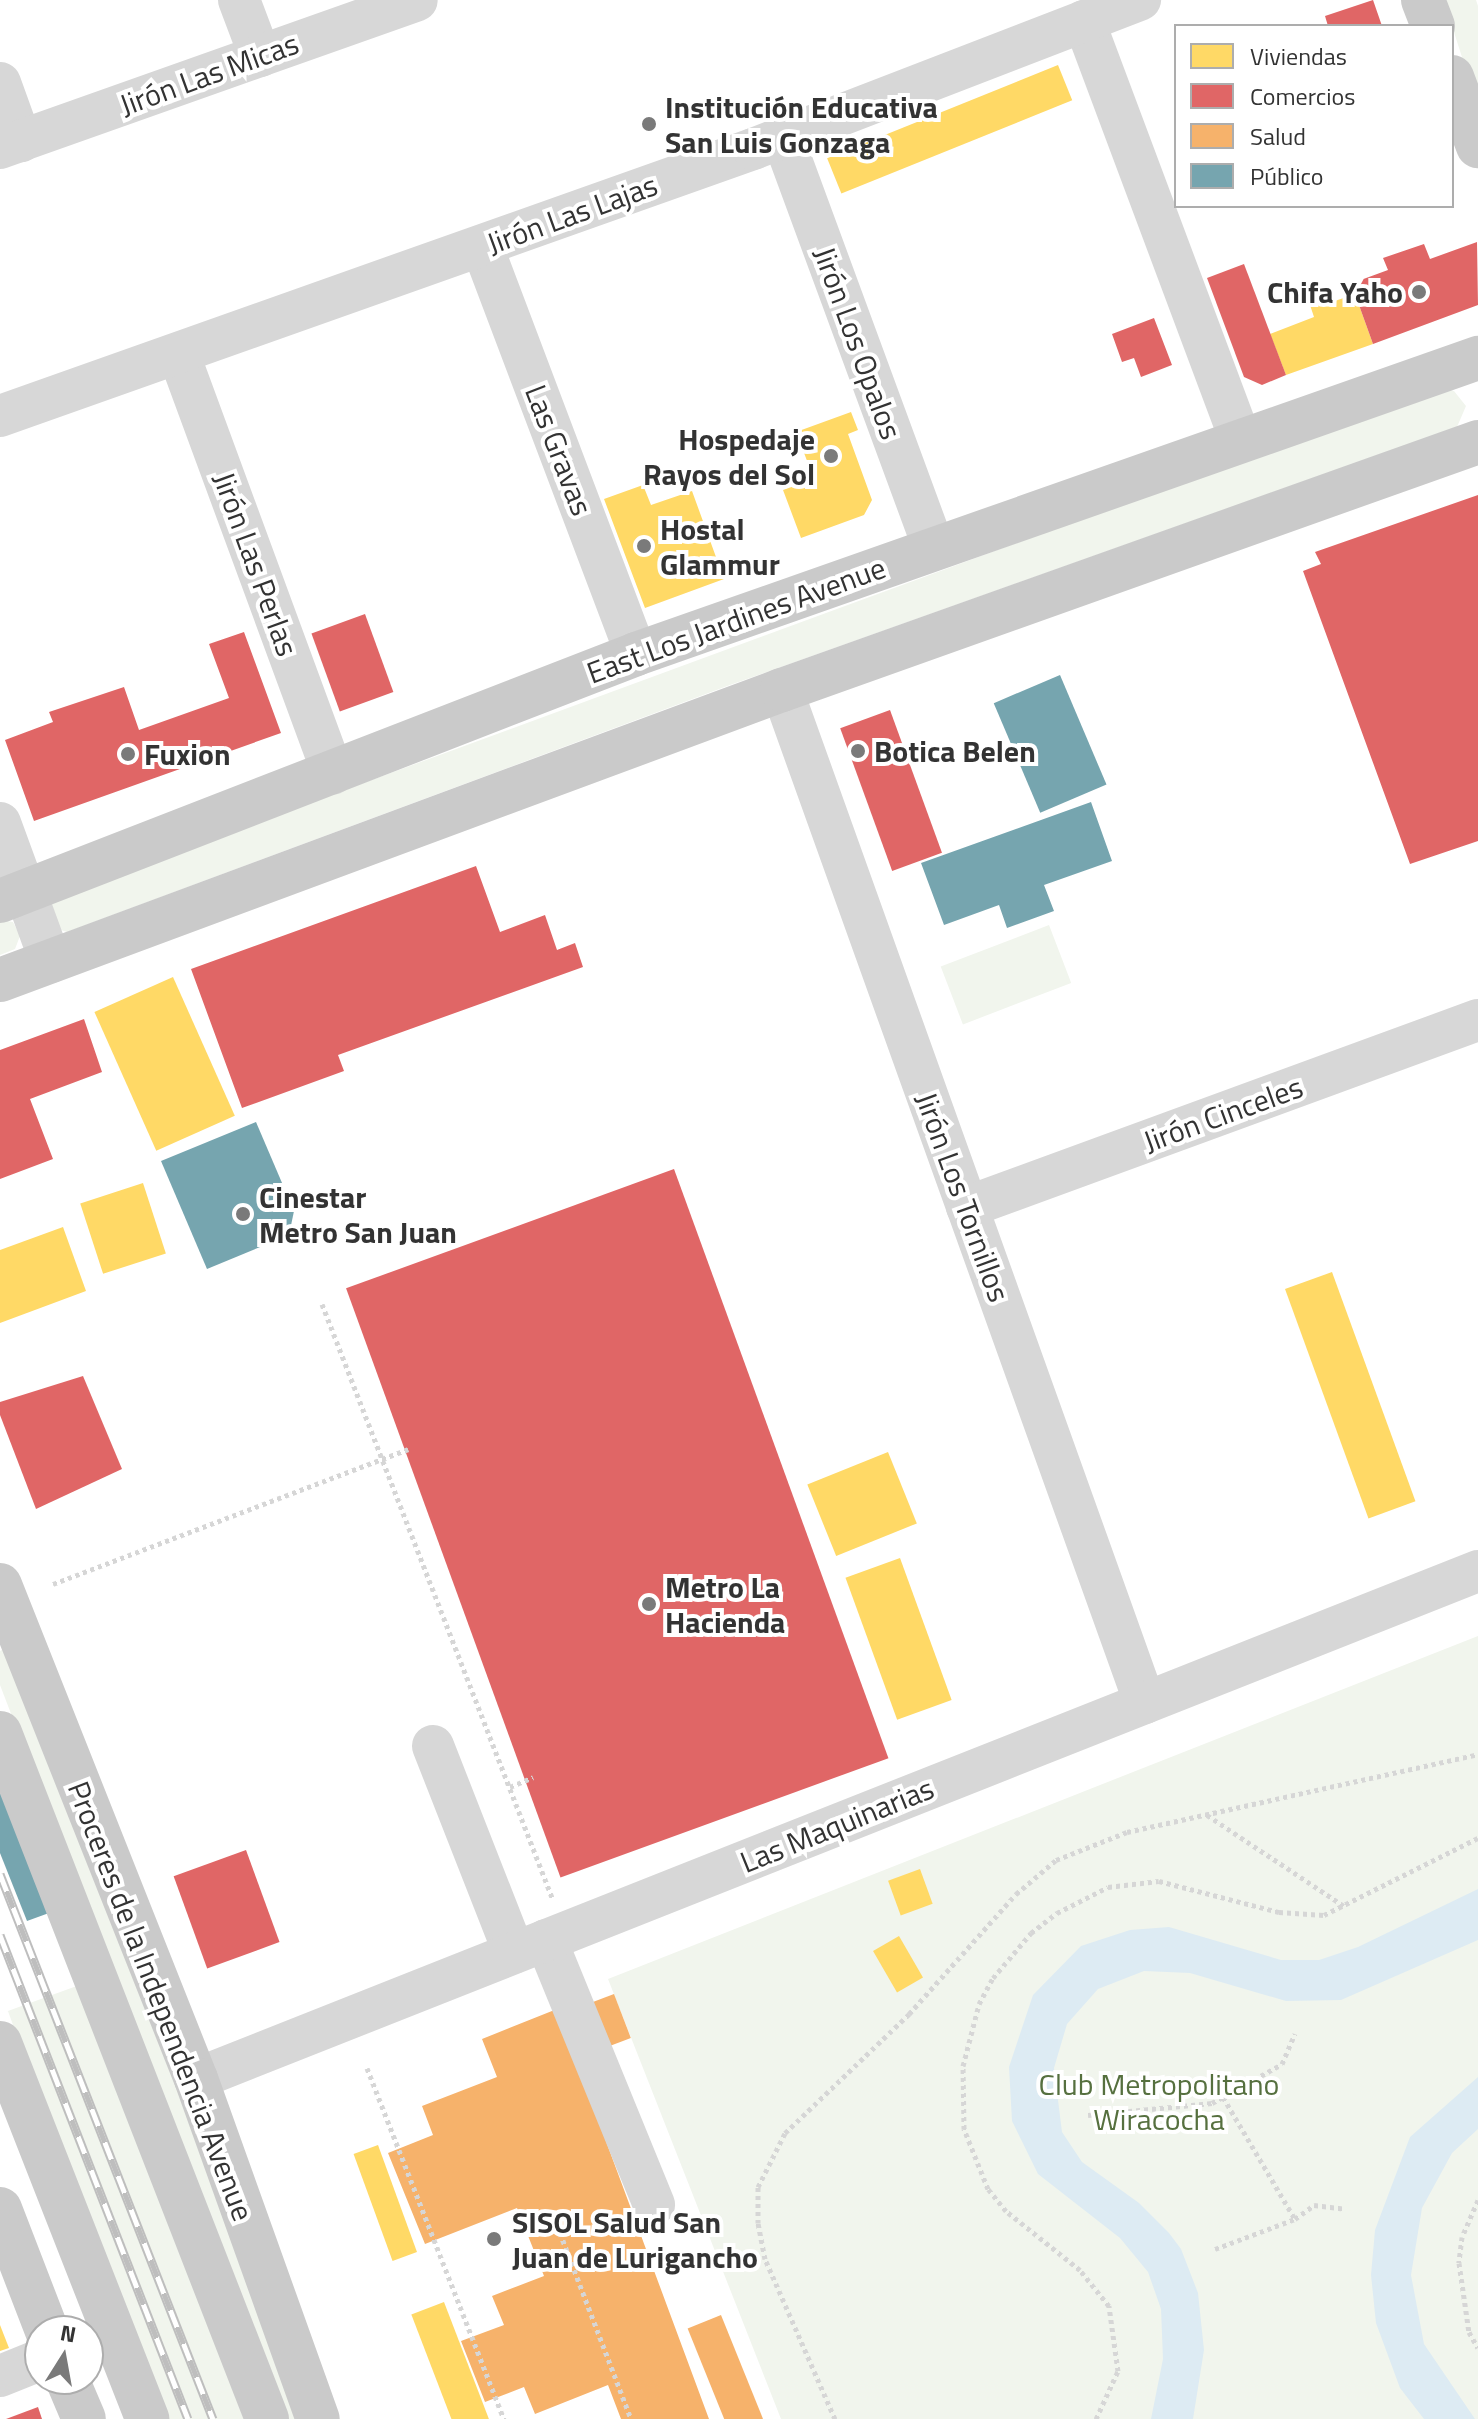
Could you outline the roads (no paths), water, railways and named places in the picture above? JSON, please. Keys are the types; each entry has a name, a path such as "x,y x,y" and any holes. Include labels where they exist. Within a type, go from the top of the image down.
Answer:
{"main road":[{"path":"1423,0 1432,24"},
{"path":"1454,82 1478,146"},
{"name":"East Los Jardines Avenue","path":"12,896 636,654 1240,438 1465,373"},
{"path":"0,980 1476,437"},
{"name":"Proceres de la Independencia Avenue","path":"0,1585 196,2079 318,2419"},
{"name":"Proceres de la Independencia Avenue","path":"0,1733 267,2419"},
{"path":"0,2043 147,2419"},
{"path":"0,2209 41,2315"},
{"path":"74,2395 84,2419"}],"street":[{"path":"239,0 260,56"},
{"name":"Jirón Las Micas","path":"10,144 417,0"},
{"name":"Jirón Las Lajas","path":"0,416 179,355 783,138 1140,0"},
{"path":"1084,21 1240,438"},
{"path":"0,83 10,144"},
{"name":"Jirón Los Opalos","path":"783,138 934,548"},
{"name":"Las Gravas","path":"482,246 636,654"},
{"name":"Jirón Las Perlas","path":"179,355 333,774"},
{"name":"Jirón Los Tornillos","path":"782,690 1145,1703"},
{"path":"0,823 12,896 51,962"},
{"name":"Jirón Cinceles","path":"967,1207 1478,1020"},
{"name":"Las Maquinarias","path":"196,2079 538,1931 1145,1703 1478,1571"},
{"path":"433,1746 538,1931 654,2205"},
{"path":"0,2376 24,2366"}],"railway":[{"path":"0,1874 213,2419"},
{"path":"0,1935 188,2419"}],"place":[{"name":"Institución Educativa San Luis Gonzaga","path":"649,124"},
{"name":"Chifa Yaho","path":"1419,292"},
{"name":"Hospedaje Rayos del Sol","path":"831,456"},
{"name":"Hostal Glammur","path":"644,546"},
{"name":"Botica Belen","path":"858,751"},
{"name":"Fuxion","path":"128,754"},
{"name":"Cinestar Metro San Juan","path":"243,1214"},
{"name":"Metro La Hacienda","path":"649,1604"},
{"name":"SISOL Salud San Juan de Lurigancho","path":"494,2239"}],"park label":[{"name":"Club Metropolitano Wiracocha","path":"1159,2101"}]}
